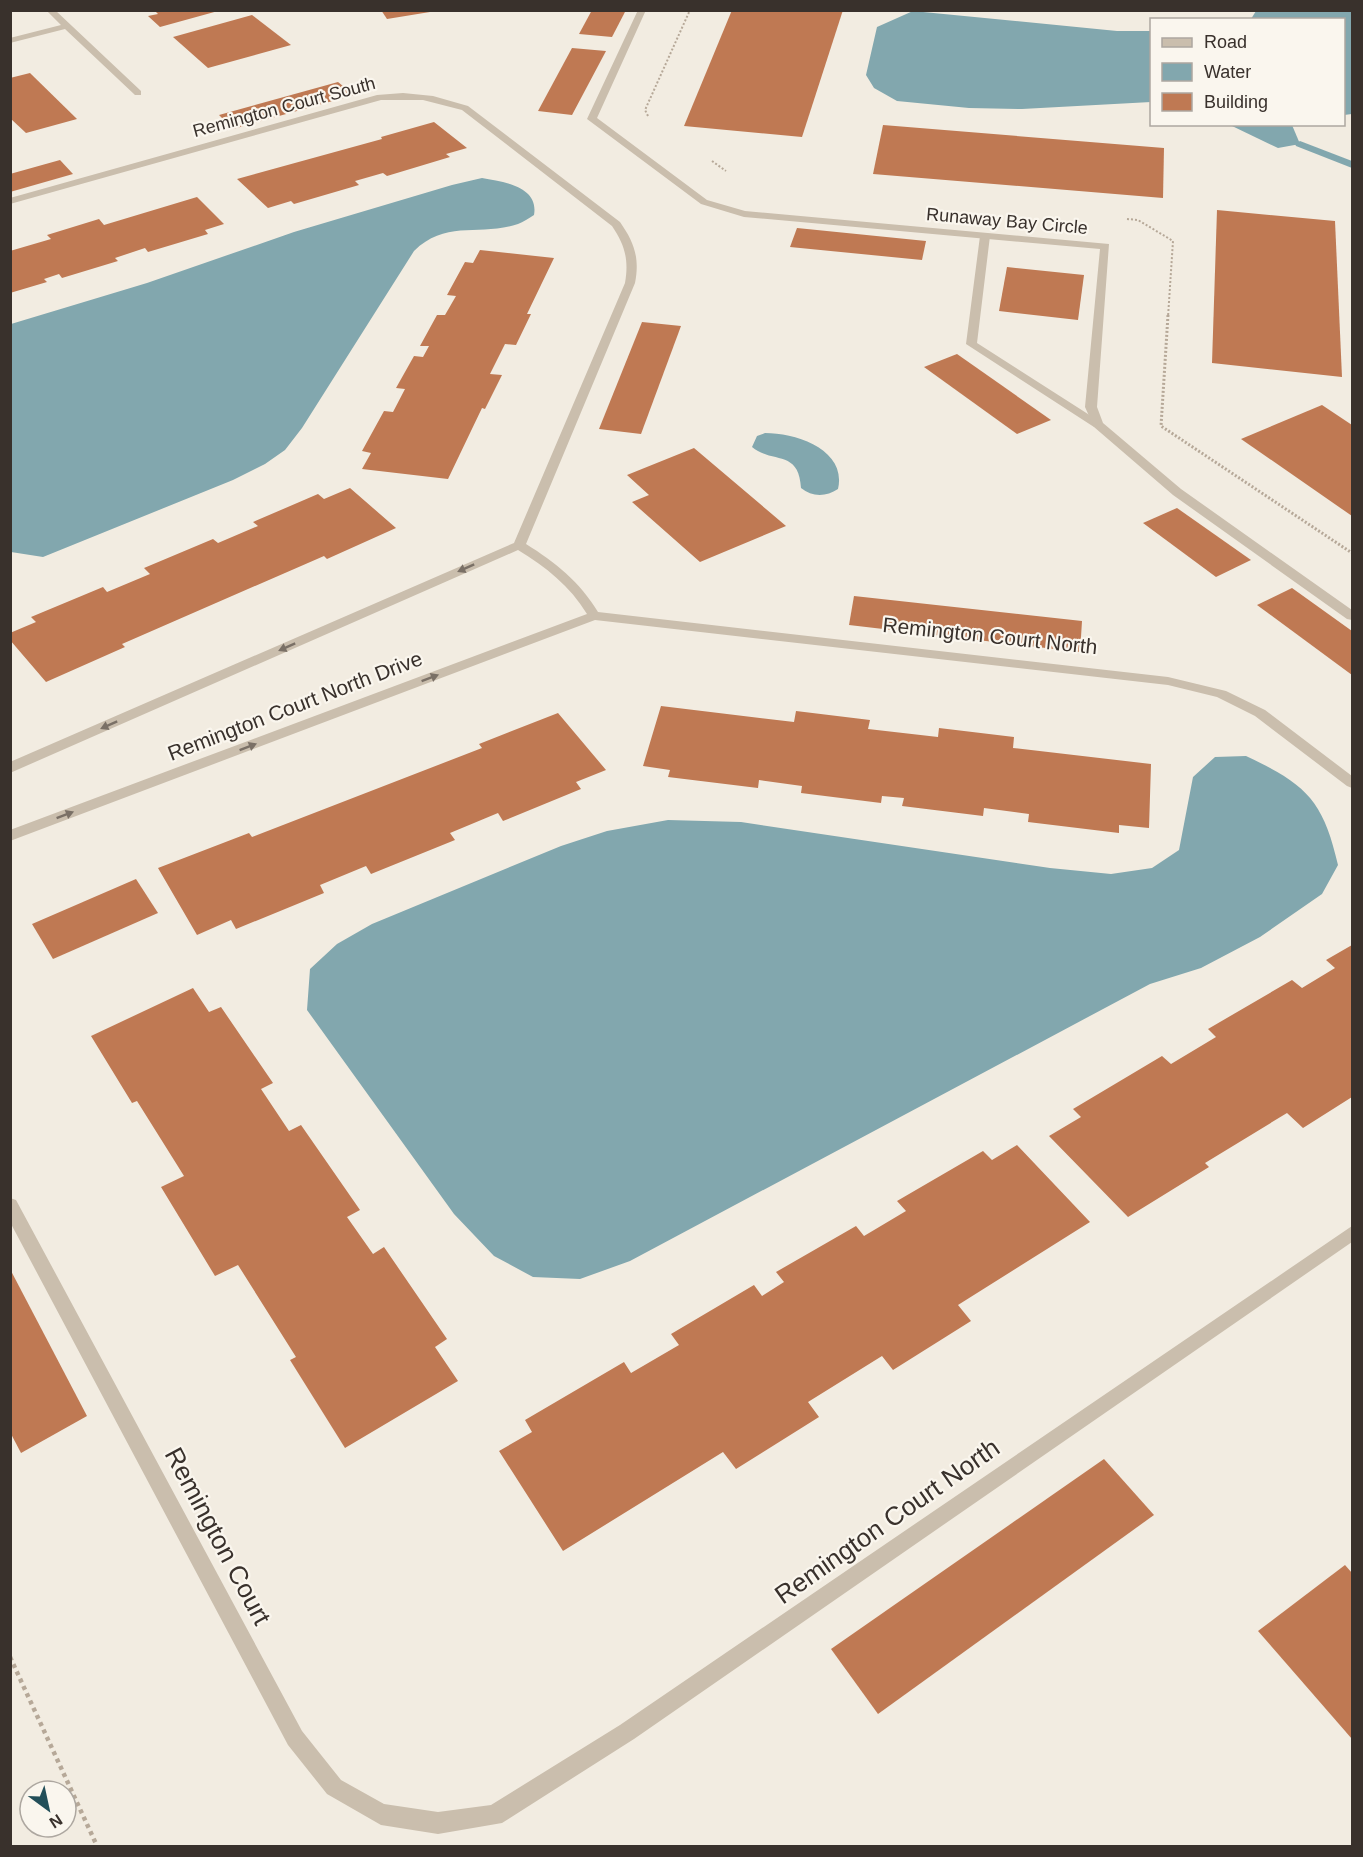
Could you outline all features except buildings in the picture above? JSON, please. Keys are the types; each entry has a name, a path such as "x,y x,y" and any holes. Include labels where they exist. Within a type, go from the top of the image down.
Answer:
{"street":[{"path":"50,10 138,93"},
{"name":"Runaway Bay Circle","path":"642,10 592,119 704,202 744,214 1105,246 1091,407 1098,425"},
{"path":"10,41 67,26"},
{"name":"Remington Court South","path":"10,201 380,97 411,94 435,98 465,108 616,224 630,244 634,264 630,283 519,545"},
{"path":"985,236 971,344 1098,425 1177,492 1353,616"},
{"path":"10,768 519,545 543,559 566,578 586,601 594,616"},
{"name":"Remington Court North","path":"594,616 1168,681 1221,694 1260,713 1353,783"},
{"name":"Remington Court North Drive","path":"10,836 594,616"},
{"name":"Remington Court","path":"10,1205 295,1738 334,1787 381,1814 438,1823"},
{"name":"Remington Court North","path":"438,1823 494,1815 627,1732 1353,1233"}],"path":[{"path":"10,1657 97,1846"}],"water":[{"path":"913,11 1117,31 1150,31 1150,102 1022,109 969,108 897,101 874,88 866,75 877,27"},
{"path":"1256,11 1352,11 1352,114 1345,115 1345,18 1252,18"},
{"path":"1232,126 1292,126 1300,144 1278,148"},
{"path":"482,178 510,184 526,192 534,206 534,215 518,224 504,228 464,230 439,235 426,241 414,251 302,428 285,450 265,464 233,480 43,557 11,552 11,324 147,283 294,232"},
{"path":"765,433 791,436 817,446 835,464 839,475 838,489 819,495 801,488 799,476 790,462 752,447 757,436"},
{"path":"1246,756 1297,785 1318,809 1326,824 1338,865 1322,894 1260,937 1201,968 1150,984 630,1261 580,1279 533,1277 494,1256 454,1214 307,1010 310,969 337,944 372,924 561,846 607,831 668,820 741,822 1050,868 1111,874 1152,868 1179,850 1193,777 1215,757"}],"waterway":[{"path":"1300,144 1352,165"}]}
